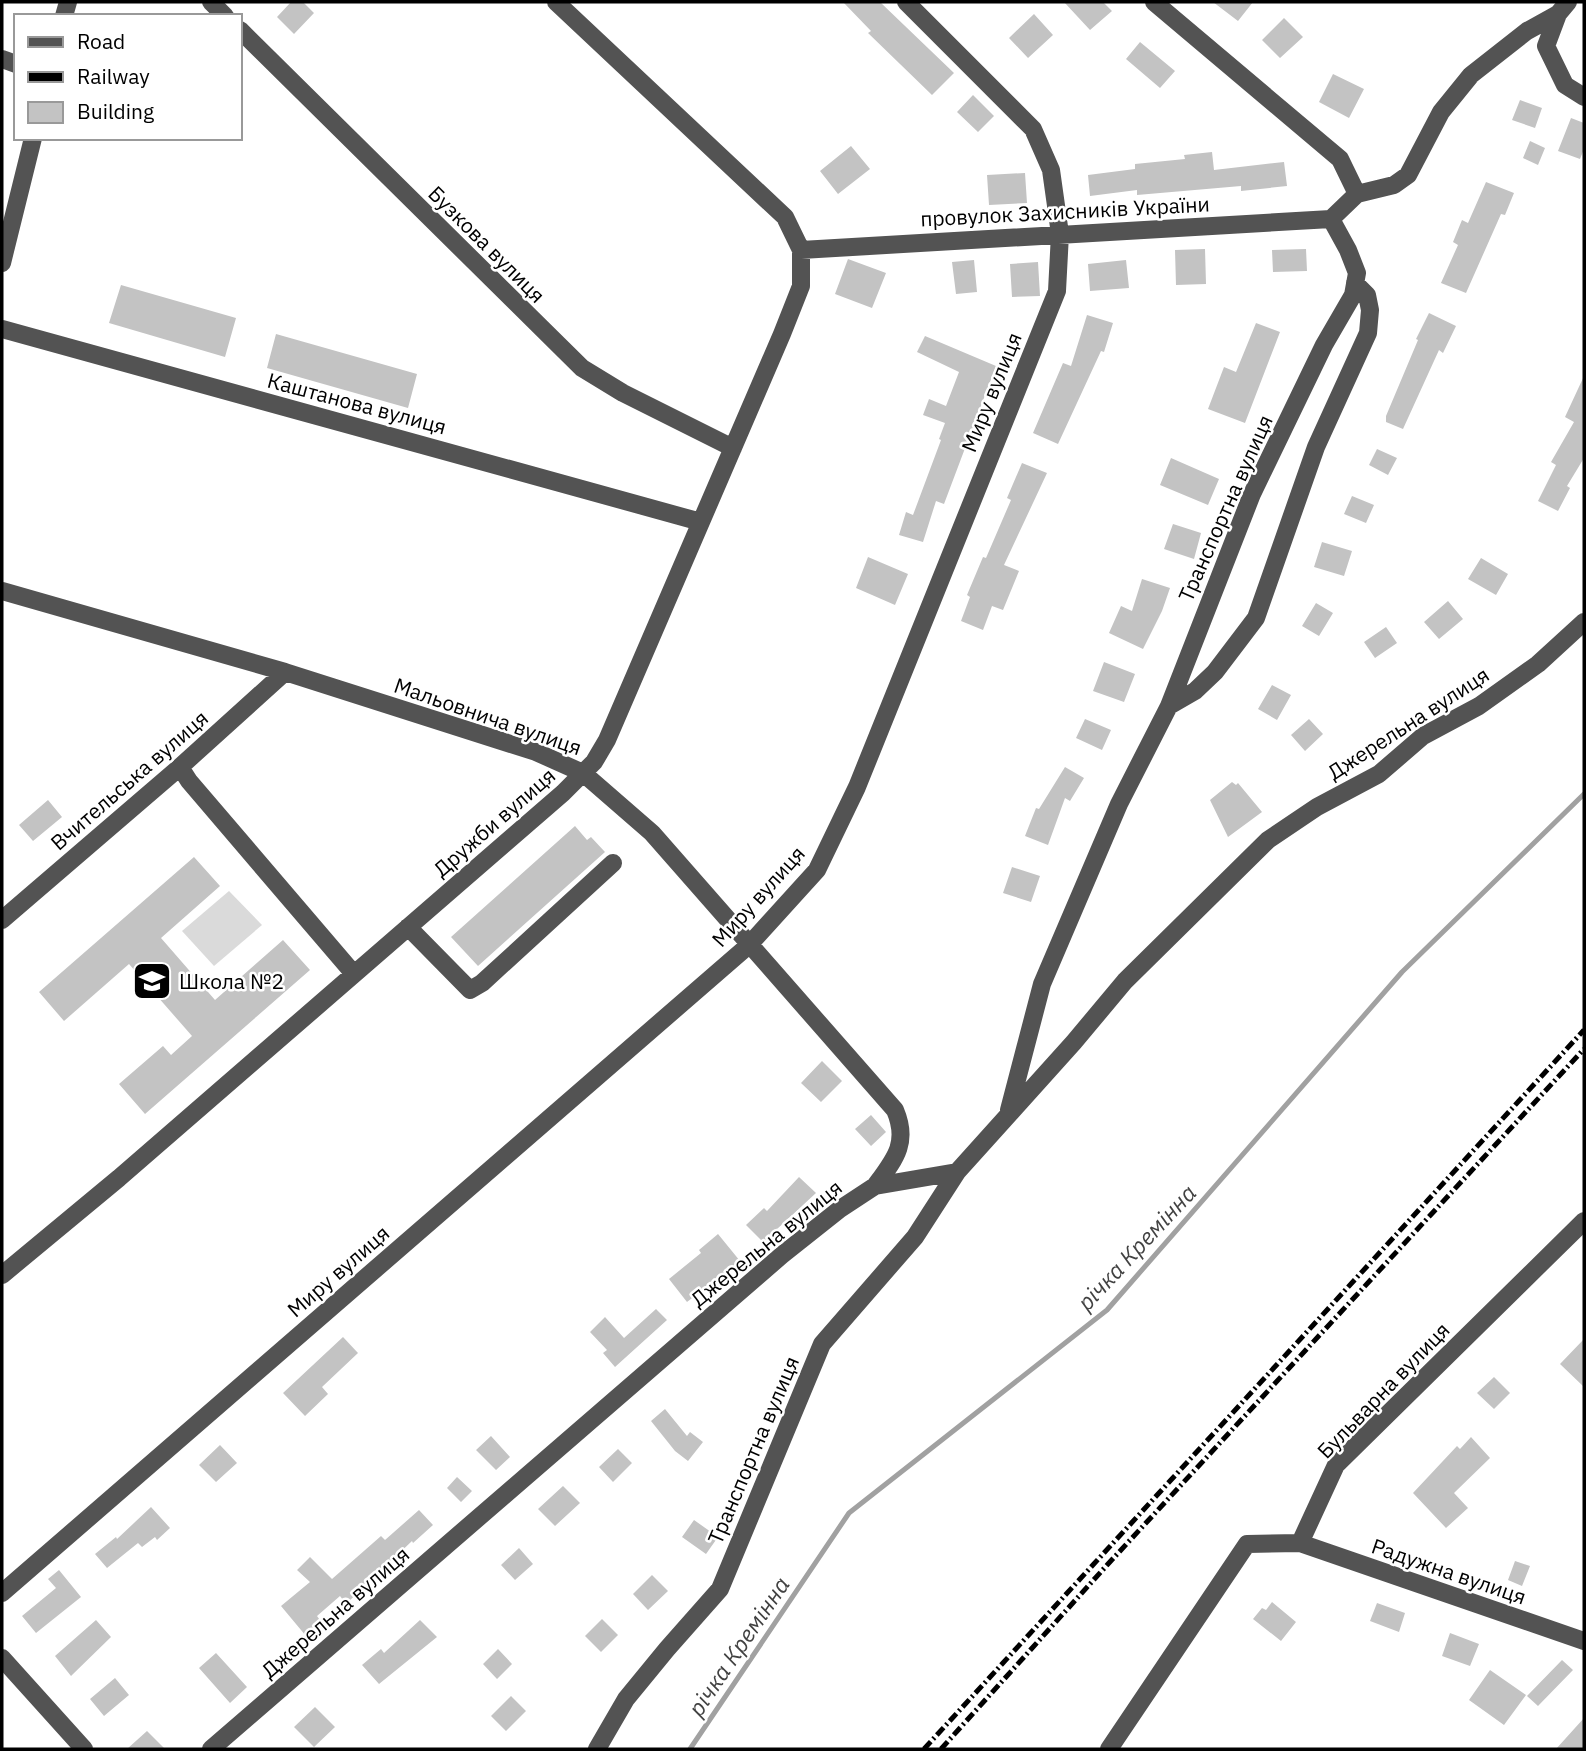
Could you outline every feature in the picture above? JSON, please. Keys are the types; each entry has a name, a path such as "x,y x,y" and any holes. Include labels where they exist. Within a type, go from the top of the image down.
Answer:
{"street":[{"path":"556,2 785,217 801,250"},
{"name":"Миру вулиця","path":"2,1593 749,946 817,870 857,787 1056,291 1060,234 1051,170 1033,129 906,2"},
{"path":"1154,2 1340,159 1357,194"},
{"path":"1169,706 1195,691 1215,672 1256,618 1316,447 1368,333 1370,310 1367,295 1355,283 1357,273 1331,219 1357,194 1394,184 1408,175 1441,112 1471,75 1504,47 1563,8"},
{"path":"1563,8 1546,46 1565,85 1584,97"},
{"name":"Бузкова вулиця","path":"242,32 582,368 622,393 733,448"},
{"path":"2,262 32,140"},
{"name":"провулок Захисників України","path":"801,250 1331,219"},
{"name":"Дружби вулиця","path":"2,1275 119,1178 408,928 594,762 607,740 800,286 801,250"},
{"name":"Транспортна вулиця","path":"1008,1116 1042,984 1119,804 1169,706 1252,494 1324,345 1353,295 1355,283"},
{"name":"Каштанова вулиця","path":"2,329 701,522"},
{"name":"Мальовнича вулиця","path":"2,591 285,672 536,752 583,773 652,833 895,1110 901,1124 901,1139 896,1157 875,1186"},
{"name":"Джерельна вулиця","path":"211,1749 782,1255 840,1209 875,1186 957,1172 1125,981 1268,840 1317,807 1379,774 1423,736 1479,706 1538,664 1584,622"},
{"name":"Вчительська вулиця","path":"2,920 180,767 285,672"},
{"path":"180,767 354,974"},
{"path":"408,928 470,990 482,983 613,863"},
{"name":"Транспортна вулиця","path":"597,1749 626,1699 720,1589 822,1344 915,1237 957,1172"},
{"name":"Бульварна вулиця","path":"1300,1543 1336,1465 1584,1221"},
{"path":"1109,1749 1247,1544 1300,1543"},
{"name":"Радужна вулиця","path":"1300,1543 1584,1642"},
{"path":"2,1658 84,1749"}],"shaded area":[{"path":"229,891 262,925 214,966 182,931"}],"building":[{"path":"291,2 303,2 314,13 294,34 277,17"},
{"path":"843,2 880,2 954,73 932,95 868,33 871,31"},
{"path":"1064,2 1103,2 1112,11 1090,30"},
{"path":"1213,2 1253,2 1238,21"},
{"path":"1034,14 1053,35 1028,58 1009,38"},
{"path":"1284,18 1303,37 1280,58 1262,40"},
{"path":"1140,42 1175,71 1160,88 1126,59"},
{"path":"1333,74 1364,89 1349,118 1319,102"},
{"path":"973,95 994,116 978,132 957,112"},
{"path":"1520,100 1542,108 1535,128 1512,120"},
{"path":"1571,118 1584,123 1584,149 1580,159 1558,151"},
{"path":"1530,141 1545,148 1538,165 1523,158"},
{"path":"851,146 870,169 838,194 820,171"},
{"path":"1212,152 1214,170 1284,162 1287,186 1241,191 1241,186 1137,195 1137,190 1090,196 1088,175 1135,169 1135,164 1185,159 1184,155"},
{"path":"1025,173 1027,203 989,205 987,175"},
{"path":"1486,182 1514,193 1505,215 1501,214 1466,293 1441,283 1458,245 1453,242 1462,220 1468,223"},
{"path":"1205,249 1206,284 1176,285 1175,250"},
{"path":"1306,249 1307,271 1273,272 1272,250"},
{"path":"848,259 886,273 872,308 835,294"},
{"path":"974,260 977,292 956,294 952,262"},
{"path":"1126,260 1129,288 1090,291 1088,264"},
{"path":"1038,262 1040,296 1012,297 1010,264"},
{"path":"121,285 236,318 225,357 109,323"},
{"path":"1429,313 1456,326 1443,353 1439,350 1403,429 1386,422 1386,416"},
{"path":"1087,315 1113,323 1104,352 1101,351 1058,444 1033,433 1063,363 1071,366"},
{"path":"1256,323 1280,332 1245,423 1208,409 1224,367 1236,372"},
{"path":"276,334 417,374 408,408 267,368"},
{"path":"925,336 996,366 944,504 936,501 923,542 899,535 906,512 913,515 945,423 923,415 929,399 946,406 959,372 917,352"},
{"path":"1584,376 1584,458 1567,486 1570,488 1558,511 1538,501 1556,465 1551,462 1574,422 1565,417"},
{"path":"1377,449 1397,458 1388,475 1369,465"},
{"path":"1171,458 1219,479 1208,505 1160,485"},
{"path":"1022,463 1047,473 1004,565 1019,571 1003,610 992,606 983,630 961,621 970,597 967,595 1011,500 1007,498"},
{"path":"1352,496 1374,505 1366,523 1344,514"},
{"path":"1173,524 1201,533 1194,559 1164,549"},
{"path":"1322,542 1352,551 1344,576 1314,567"},
{"path":"868,557 908,574 895,605 856,588"},
{"path":"1481,558 1508,574 1496,595 1468,579"},
{"path":"1142,579 1170,588 1143,649 1109,633 1121,606 1132,611"},
{"path":"1448,601 1463,619 1439,639 1424,622"},
{"path":"1316,603 1333,613 1319,636 1302,626"},
{"path":"1386,627 1397,643 1375,658 1364,642"},
{"path":"1104,662 1135,674 1124,702 1093,691"},
{"path":"1272,685 1291,695 1277,720 1258,709"},
{"path":"1085,719 1111,730 1102,750 1076,738"},
{"path":"1309,719 1323,734 1305,751 1291,735"},
{"path":"1065,767 1084,778 1070,801 1065,798 1048,845 1025,836 1036,808 1039,809"},
{"path":"1232,782 1236,785 1238,783 1262,812 1228,837 1210,800"},
{"path":"48,800 62,817 33,841 19,825"},
{"path":"575,826 587,840 591,837 605,852 478,966 451,937"},
{"path":"194,857 220,886 161,938 215,1000 283,940 310,970 145,1114 119,1084 163,1046 171,1055 192,1036 129,964 64,1021 39,992"},
{"path":"1012,867 1040,876 1031,902 1003,893"},
{"path":"822,1061 842,1081 821,1102 801,1083"},
{"path":"871,1115 886,1132 871,1146 855,1129"},
{"path":"799,1177 816,1193 763,1242 746,1225 764,1208 767,1211"},
{"path":"718,1234 740,1261 687,1302 669,1279 701,1253 699,1250"},
{"path":"656,1309 667,1320 615,1367 603,1353 607,1350 590,1332 605,1317 624,1338"},
{"path":"343,1337 358,1353 322,1387 328,1394 305,1416 283,1393"},
{"path":"1584,1339 1584,1387 1560,1364"},
{"path":"1494,1377 1510,1393 1494,1409 1477,1393"},
{"path":"665,1409 687,1436 690,1432 703,1442 688,1461 675,1451 651,1421"},
{"path":"491,1436 510,1457 496,1470 476,1450"},
{"path":"1471,1437 1490,1458 1454,1493 1468,1508 1446,1528 1413,1493 1457,1446 1460,1449"},
{"path":"220,1445 237,1463 216,1482 199,1465"},
{"path":"618,1449 632,1463 613,1482 599,1467"},
{"path":"457,1477 472,1491 461,1502 447,1488"},
{"path":"563,1486 580,1503 555,1526 538,1509"},
{"path":"151,1507 170,1528 157,1540 155,1537 142,1547 138,1543 107,1568 95,1554 116,1537 117,1539"},
{"path":"419,1510 433,1525 413,1543 412,1541 346,1604 340,1596 317,1616 322,1623 306,1636 281,1606 310,1582 297,1570 310,1557 332,1579 381,1536 385,1540"},
{"path":"694,1520 718,1537 706,1554 682,1537"},
{"path":"519,1548 533,1564 515,1580 501,1565"},
{"path":"1515,1561 1530,1566 1522,1586 1508,1580"},
{"path":"59,1570 81,1597 36,1633 22,1616 56,1588 48,1579"},
{"path":"652,1575 668,1591 648,1610 633,1594"},
{"path":"1272,1602 1296,1622 1281,1641 1253,1619 1262,1608 1266,1610"},
{"path":"1377,1603 1405,1613 1399,1632 1370,1621"},
{"path":"602,1619 618,1635 601,1652 585,1636"},
{"path":"96,1620 111,1637 71,1676 55,1656"},
{"path":"420,1620 437,1637 379,1684 362,1665 381,1649 384,1653"},
{"path":"1450,1633 1479,1644 1470,1666 1442,1656"},
{"path":"498,1649 512,1664 497,1679 483,1664"},
{"path":"216,1653 247,1687 230,1703 199,1668"},
{"path":"1562,1660 1573,1670 1538,1706 1527,1696"},
{"path":"1490,1670 1526,1695 1504,1725 1469,1700"},
{"path":"115,1678 129,1695 104,1716 90,1699"},
{"path":"511,1696 526,1711 506,1731 491,1716"},
{"path":"315,1707 335,1727 314,1747 294,1727"},
{"path":"1584,1718 1584,1749 1556,1749"},
{"path":"147,1731 165,1749 127,1749"}],"waterway":[{"name":"річка Кремінна","path":"690,1749 849,1513 1107,1310 1402,972 1584,794"}],"railway":[{"path":"924,1749 1584,1030"},
{"path":"941,1749 1108,1564 1584,1049"}],"place":[{"name":"Школа №2","path":"152,981"}]}
